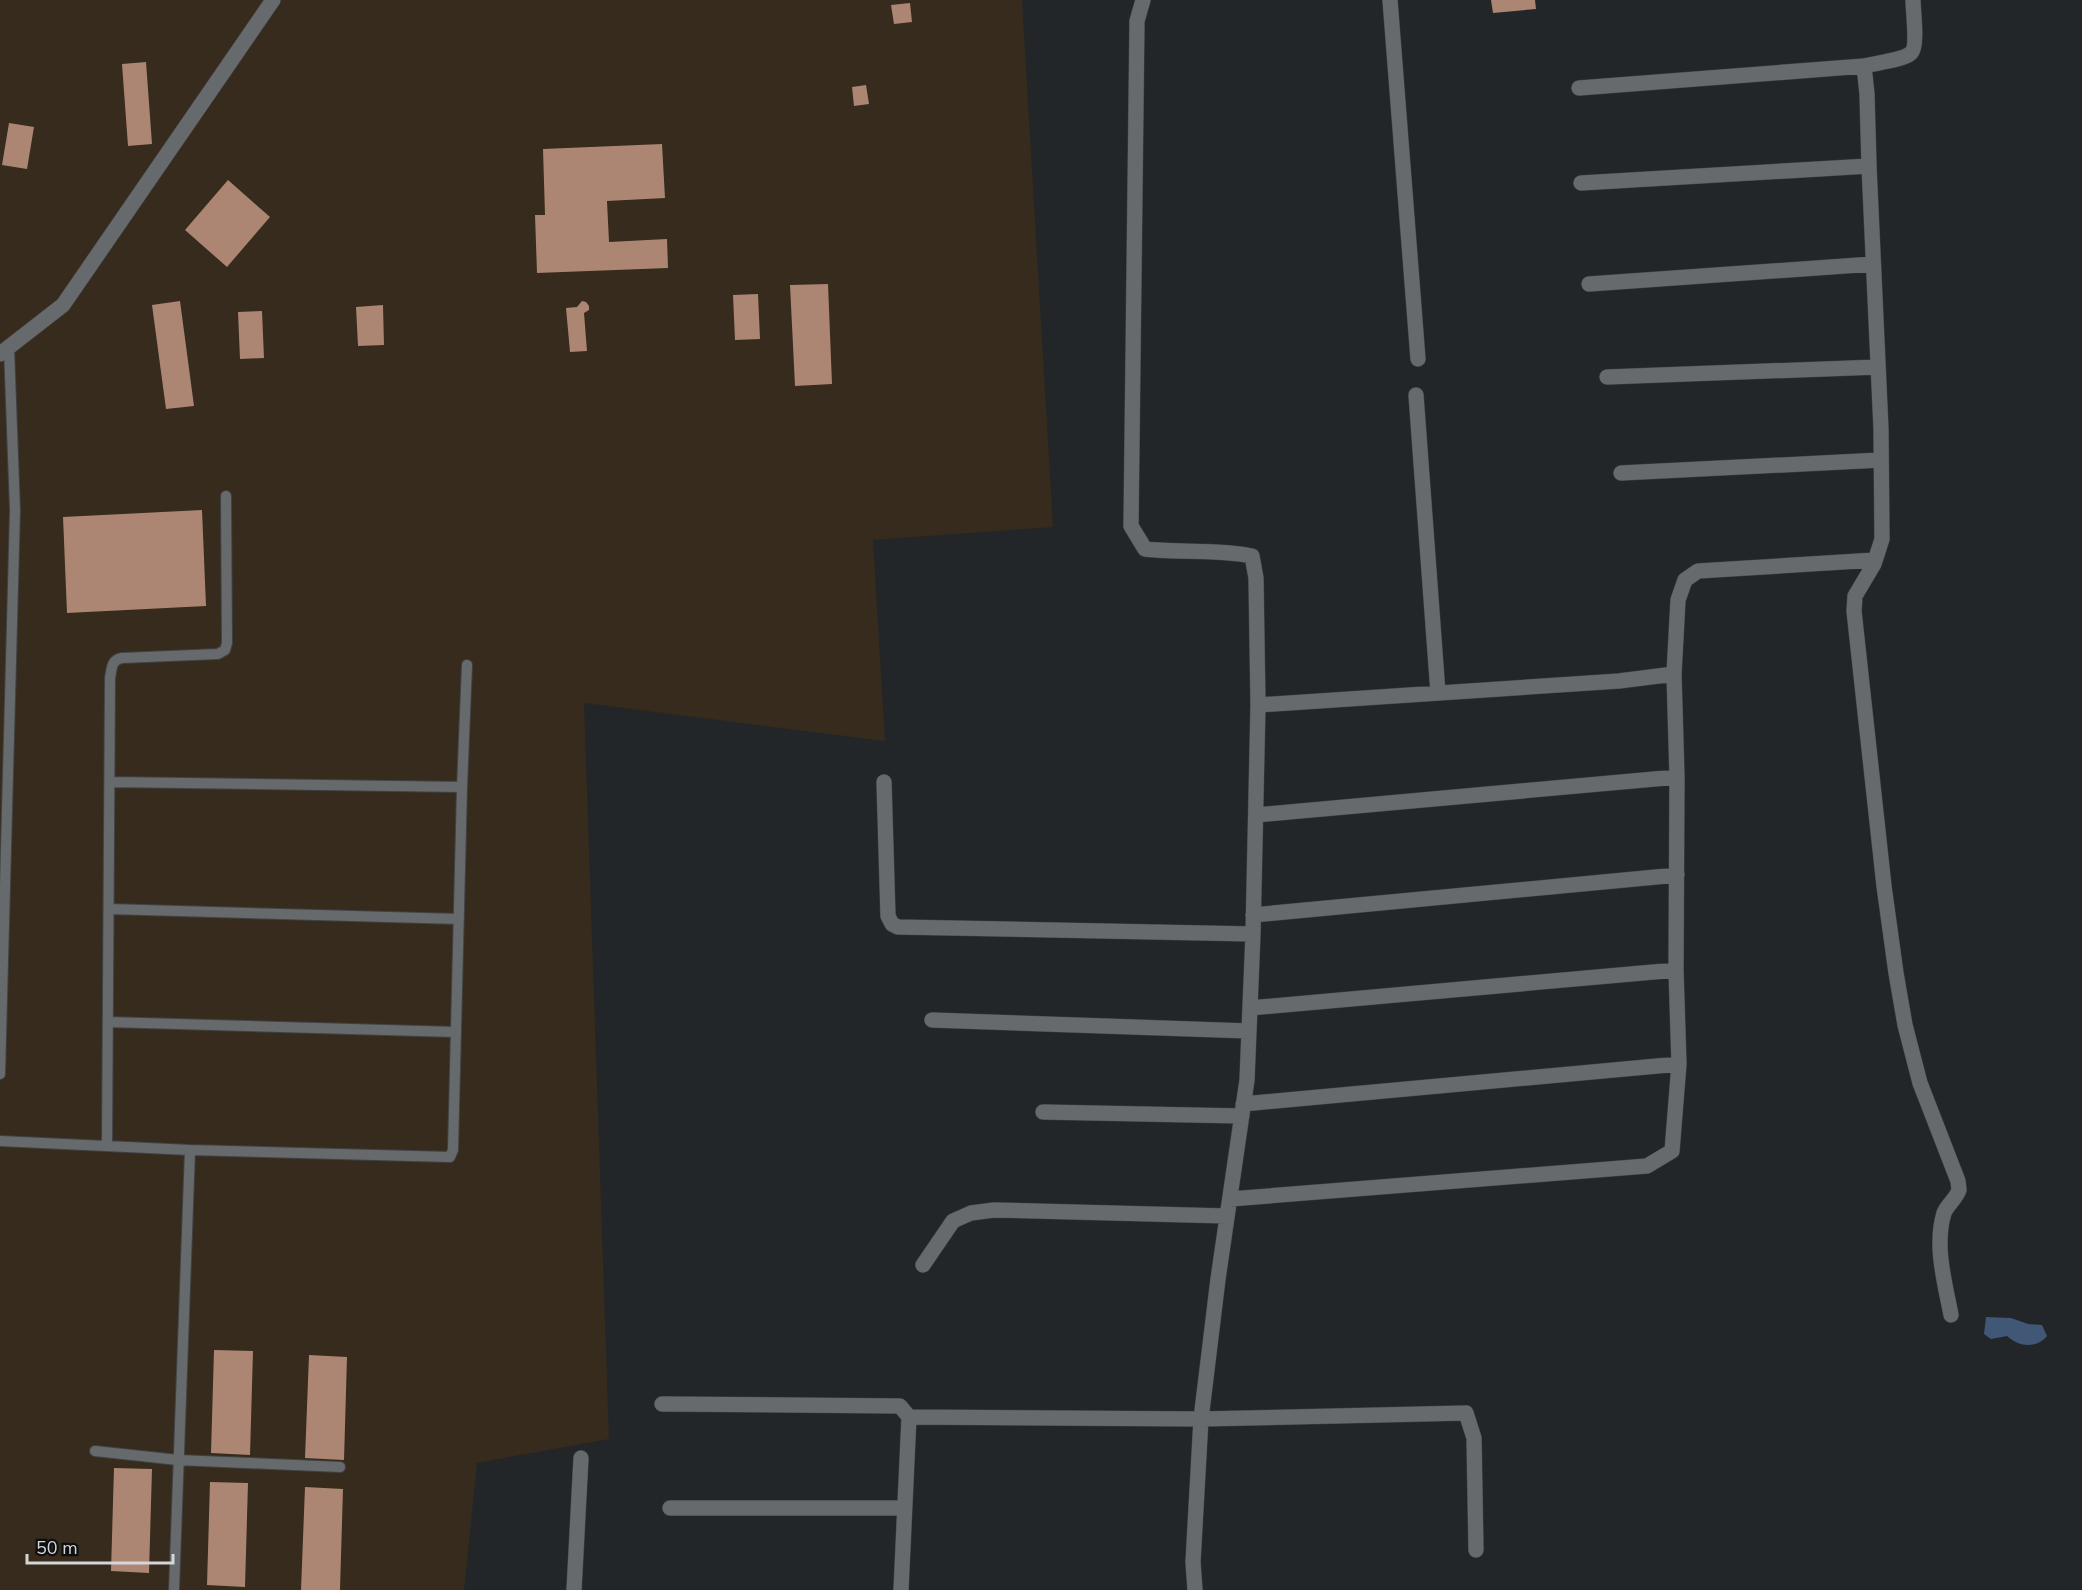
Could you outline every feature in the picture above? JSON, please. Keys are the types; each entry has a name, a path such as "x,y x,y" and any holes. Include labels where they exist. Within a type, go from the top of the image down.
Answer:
{"street":[{"path":"4,351 63,305 273,0"},
{"path":"1143,0 1137,21 1131,526 1144,549 1252,556 1256,578 1258,705 1247,1080 1201,1419 1193,1562 1195,1590"},
{"path":"1390,0 1418,359"},
{"path":"1579,88 1864,66 1902,57 1911,53 1915,46 1913,0"},
{"path":"1864,66 1878,367 1882,539 1875,560 1855,596 1854,610 1884,886 1903,1015 1920,1083 1958,1181 1959,1190 1945,1211 1940,1234 1941,1259 1951,1315"},
{"path":"1581,183 1869,166"},
{"path":"1589,284 1873,264"},
{"path":"1607,376 1878,367"},
{"path":"1416,395 1438,693"},
{"path":"1621,473 1881,460"},
{"path":"1230,1199 1647,1166 1672,1151 1679,1064 1674,674 1678,600 1684,580 1698,571 1875,560"},
{"path":"1258,705 1619,681 1674,674"},
{"path":"1256,814 1677,777"},
{"path":"884,783 888,916 892,924 898,927 1253,934"},
{"path":"1253,915 1677,875"},
{"path":"1250,1008 1676,970"},
{"path":"932,1020 1249,1031"},
{"path":"1043,1112 1243,1110 1679,1064"},
{"path":"923,1265 953,1221 971,1213 994,1210 1227,1216"},
{"path":"662,1404 900,1406 909,1417 901,1590"},
{"path":"909,1417 1201,1419 1466,1413 1474,1438 1476,1550"},
{"path":"574,1590 581,1458"},
{"path":"670,1508 904,1508"}],"lane":[{"path":"0,1074 15,510 4,351"},
{"path":"107,1146 112,663 122,658 218,654 225,650 227,643 226,496"},
{"path":"0,1142 450,1157 453,1150 467,665"},
{"path":"111,782 462,787"},
{"path":"109,909 459,919"},
{"path":"108,1022 456,1032"},
{"path":"174,1590 190,1150"},
{"path":"95,1451 178,1460 340,1467"}],"shaded area":[{"path":"0,0 1022,0 1053,527 873,540 885,741 584,703 609,1439 477,1463 464,1590 0,1590"}],"water":[{"path":"1986,1317 2011,1318 2028,1324 2042,1325 2047,1336 2033,1345 2022,1344 2007,1336 1991,1339 1984,1334"}],"building":[{"path":"1491,0 1535,0 1536,9 1493,13"},
{"path":"910,3 912,22 894,24 891,5"},
{"path":"146,62 152,144 128,146 122,64"},
{"path":"866,85 869,104 854,106 852,87"},
{"path":"9,123 34,127 27,169 2,165"},
{"path":"662,144 665,198 607,201 609,242 667,239 668,268 537,273 535,215 545,215 543,149"},
{"path":"228,180 270,217 227,267 185,230"},
{"path":"828,284 832,384 795,386 790,285"},
{"path":"758,294 760,339 735,340 733,295"},
{"path":"180,301 194,406 166,409 152,305"},
{"path":"582,301 589,306 589,310 584,313 587,351 570,352 566,308 577,307"},
{"path":"383,305 384,345 358,346 356,307"},
{"path":"262,311 264,358 240,359 238,312"},
{"path":"202,510 206,606 67,613 63,517"},
{"path":"214,1350 253,1351 250,1455 211,1453"},
{"path":"309,1355 347,1357 344,1460 305,1458"},
{"path":"114,1468 152,1469 149,1573 111,1571"},
{"path":"210,1482 248,1483 245,1587 207,1585"},
{"path":"305,1487 343,1489 340,1590 301,1590"}]}
